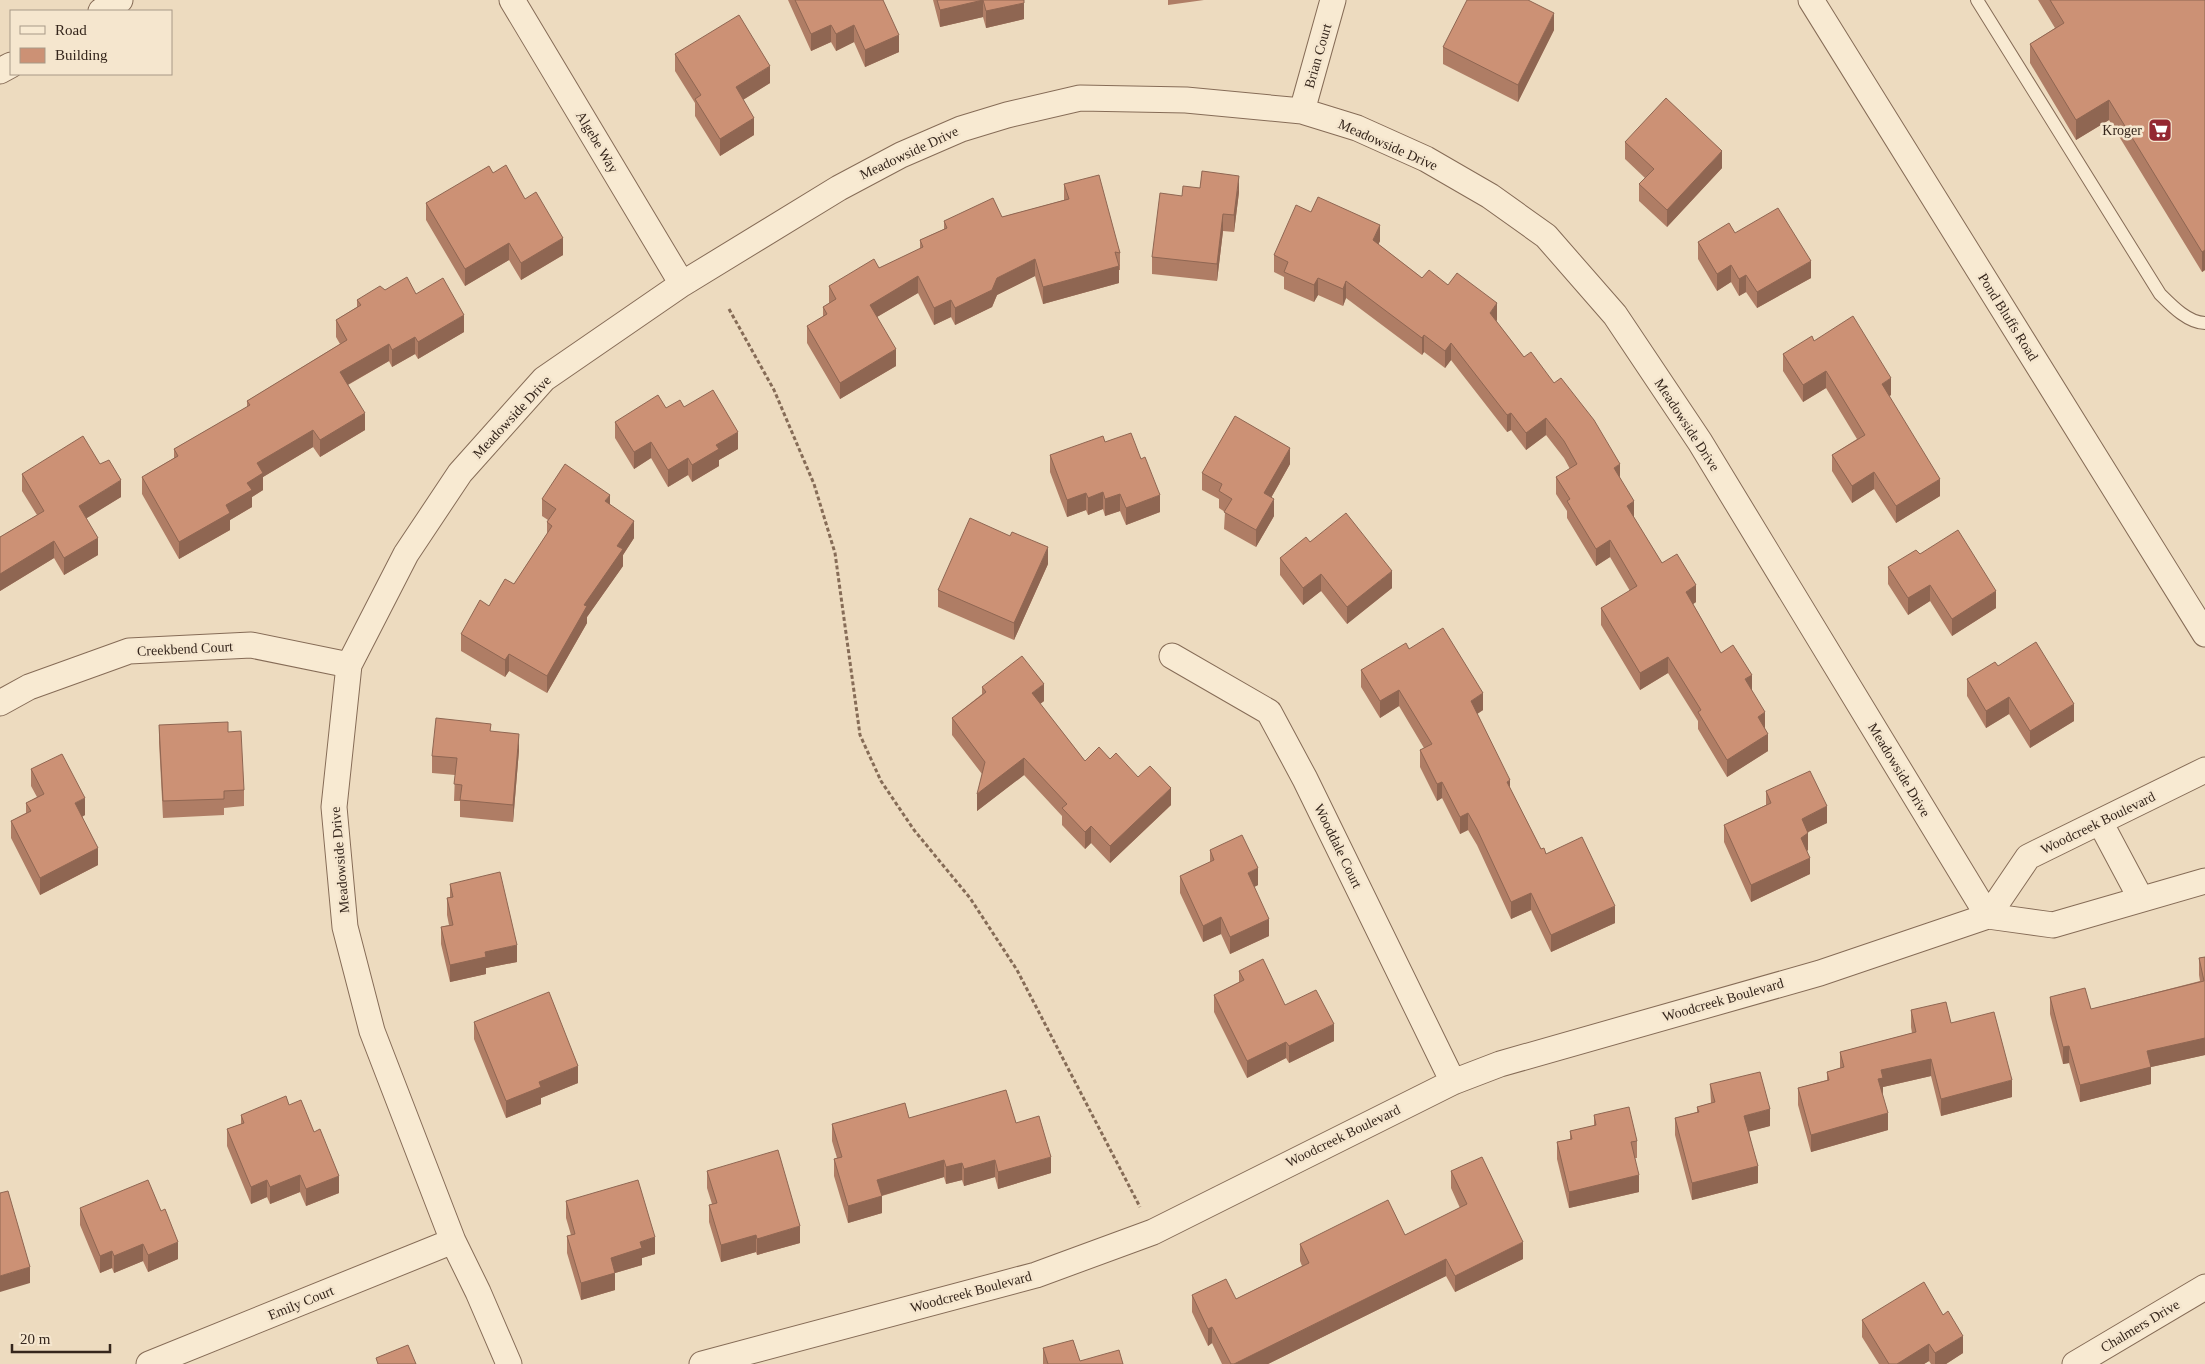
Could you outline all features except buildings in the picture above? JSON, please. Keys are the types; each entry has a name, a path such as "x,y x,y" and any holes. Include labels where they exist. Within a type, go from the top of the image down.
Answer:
{"street":[{"path":"103,10 120,0"},
{"name":"Algebe Way","path":"512,0 682,284"},
{"name":"Brian Court","path":"1302,111 1334,0"},
{"name":"Pond Bluffs Road","path":"1811,0 2205,634"},
{"name":"Meadowside Drive","path":"509,1364 478,1292 453,1241 372,1031 345,927 334,807 349,665 406,554 460,473 544,379 682,284 839,188 901,155 962,128 1007,115 1080,98 1186,100 1302,111 1357,128 1426,159 1490,196 1546,236 1615,315 1700,442 1988,916"},
{"name":"Creekbend Court","path":"0,704 29,687 129,651 251,646 349,665"},
{"name":"Wooddale Court","path":"1172,656 1269,712 1305,779 1453,1082"},
{"name":"Woodcreek Boulevard","path":"1988,916 2028,857 2205,770"},
{"path":"2100,822 2141,899"},
{"name":"Woodcreek Boulevard","path":"702,1364 1036,1275 1153,1232 1453,1082 1500,1064 1820,973 1988,916 2053,925 2205,881"},
{"name":"Emily Court","path":"149,1364 453,1241"},
{"name":"Chalmers Drive","path":"2075,1364 2205,1287"}],"lane":[{"path":"1976,0 2160,294 2176,310 2199,323 2205,323"}],"path":[{"path":"729,309 774,390 814,484 836,553 860,735 880,781 914,830 970,898 1017,970 1153,1232"}],"place":[{"name":"Kroger","path":"2160,130"}]}
